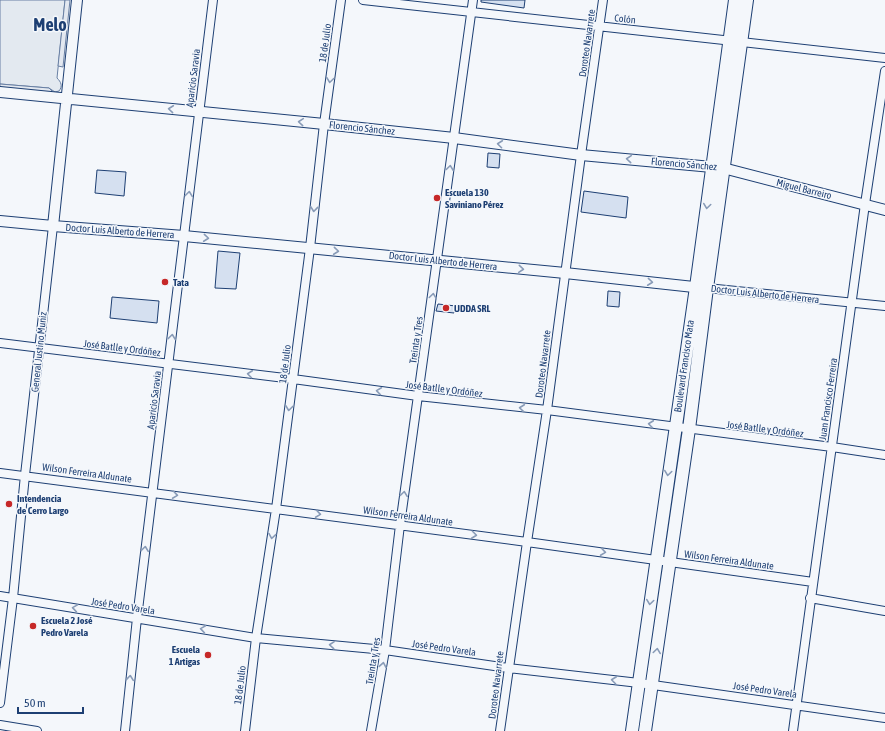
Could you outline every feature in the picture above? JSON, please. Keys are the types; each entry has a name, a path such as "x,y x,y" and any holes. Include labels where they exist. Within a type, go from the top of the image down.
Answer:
{"main road":[{"name":"Boulevard Francisco Mata","path":"735,0 736,41"},
{"name":"Boulevard Francisco Mata","path":"645,731 689,429 702,288 718,168 736,41 747,0"},
{"name":"Boulevard Francisco Mata","path":"632,731 675,427 702,288"}],"street":[{"name":"General Justino Muniz","path":"0,703 13,598 77,0"},
{"name":"Aparicio Saravia","path":"125,731 152,492 213,0"},
{"name":"18 de Julio","path":"245,731 256,638 276,509 341,0"},
{"name":"Colón","path":"363,0 885,58"},
{"name":"Treinta y Tres","path":"371,731 385,650 400,525 438,261 473,0"},
{"name":"Doroteo Navarrete","path":"500,731 508,668 547,410 603,0"},
{"name":"Juan Francisco Ferreira","path":"793,731 851,303 885,71"},
{"name":"Florencio Sánchez","path":"0,92 324,124 454,138 581,155 718,168"},
{"name":"Miguel Barreiro","path":"718,168 885,210"},
{"name":"Doctor Luis Alberto de Herrera","path":"0,221 310,248 885,306"},
{"name":"José Batlle y Ordóñez","path":"0,343 418,396 547,410 885,455"},
{"name":"Wilson Ferreira Aldunate","path":"0,473 25,475 656,559 813,582"},
{"name":"José Pedro Varela","path":"0,596 256,638 385,650 508,668 639,683 885,718"},
{"path":"810,598 885,612"},
{"path":"0,725 37,731"}],"shaded area":[{"path":"0,0 65,0 57,78 61,84 59,91 55,92 49,88 0,84"},
{"path":"65,0 70,0 63,67 58,66"},
{"path":"0,84 49,88 52,91 50,93 0,88"}],"building":[{"path":"481,0 525,0 524,8 481,2"},
{"path":"488,153 500,154 499,168 487,167"},
{"path":"97,170 126,172 124,196 95,193"},
{"path":"584,191 628,197 626,218 581,212"},
{"path":"218,251 240,253 236,289 215,288"},
{"path":"608,291 620,292 619,307 607,306"},
{"path":"112,297 159,301 157,323 110,318"},
{"name":"UDDA SRL","path":"438,304 456,306 454,313 436,311"}],"place":[{"name":"Escuela 130 Saviniano Pérez","path":"437,198"},
{"name":"Tata","path":"165,282"},
{"name":"UDDA SRL","path":"446,308"},
{"name":"Intendencia de Cerro Largo","path":"9,504"},
{"name":"Escuela 2 José Pedro Varela","path":"33,626"},
{"name":"Escuela 1 Artigas","path":"208,655"}],"district":[{"name":"Melo","path":"50,24"}]}
